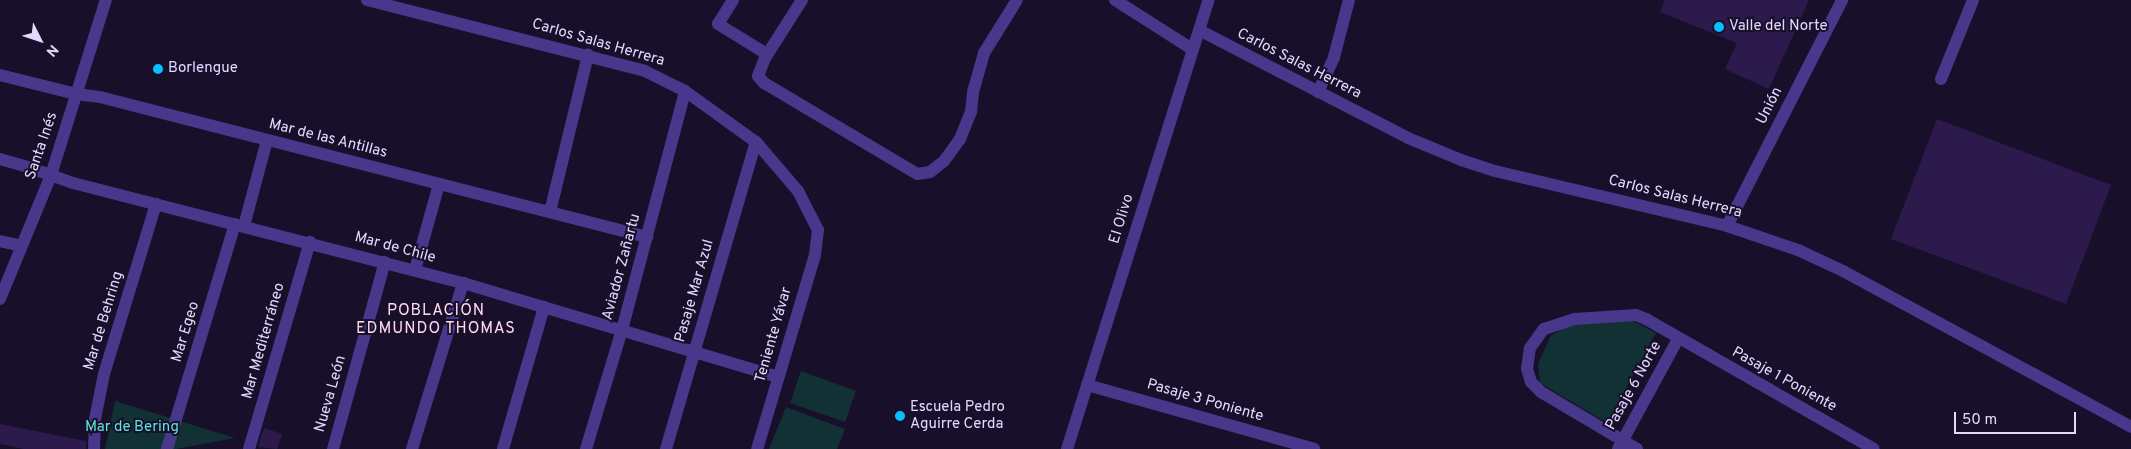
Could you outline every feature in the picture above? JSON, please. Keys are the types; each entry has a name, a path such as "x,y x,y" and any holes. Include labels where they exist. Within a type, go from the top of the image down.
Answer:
{"street":[{"name":"Santa Inés","path":"0,299 51,175 106,0"},
{"name":"Carlos Salas Herrera","path":"367,0 645,71 685,91 756,142 798,191 818,230"},
{"path":"733,0 718,24 767,54"},
{"path":"802,0 767,54 758,76 764,82 917,174 930,172 944,161 960,140 971,112 973,92 984,52 1017,0"},
{"path":"1115,0 1192,49"},
{"name":"El Olivo","path":"1067,449 1209,0"},
{"path":"1318,92 1334,57 1349,0"},
{"name":"Unión","path":"1727,226 1842,0"},
{"path":"1942,79 1973,0"},
{"name":"Carlos Salas Herrera","path":"1199,30 1408,138 1461,160 1495,171 1727,226 1770,239 1822,260 2131,427"},
{"path":"550,212 588,55"},
{"name":"Mar de las Antillas","path":"0,75 76,94 100,97 646,237"},
{"name":"Aviador Zañartu","path":"586,449 622,330 685,91"},
{"name":"Mar Egeo","path":"167,449 267,140"},
{"name":"Pasaje Mar Azul","path":"666,449 756,142"},
{"name":"Mar de Chile","path":"0,160 72,183 310,242 463,283 778,377"},
{"path":"415,270 438,184"},
{"name":"Mar de Behring","path":"94,449 95,419 102,382 156,204"},
{"name":"Teniente Yávar","path":"757,449 814,255 818,230"},
{"path":"0,241 21,246"},
{"name":"Mar Mediterráneo","path":"250,449 310,242"},
{"name":"Nueva León","path":"332,449 385,262"},
{"path":"412,449 463,283"},
{"path":"503,449 544,308"},
{"name":"Pasaje 1 Poniente","path":"1620,445 1567,406 1541,392 1531,382 1527,369 1530,348 1544,329 1575,319 1636,315 1874,449"},
{"name":"Pasaje 6 Norte","path":"1620,445 1678,339"},
{"name":"Pasaje 3 Poniente","path":"1087,385 1314,449"},
{"path":"1620,445 1637,449"}],"green space":[{"path":"1629,319 1656,333 1607,423 1540,383 1538,364 1551,335 1577,322"},
{"path":"801,371 856,391 845,422 790,403"},
{"name":"Mar de Bering","path":"115,401 235,438 176,449 105,449"},
{"path":"786,407 845,429 837,449 769,449"}],"building":[{"path":"1665,0 1809,0 1769,89 1725,69 1737,43 1660,12"},
{"path":"1937,119 2111,185 2066,304 1891,239"},
{"path":"0,424 86,441 86,449 24,449 0,444"},
{"path":"264,428 282,434 277,449 258,447"}],"place":[{"name":"Valle del Norte","path":"1719,27"},
{"name":"Borlengue","path":"158,69"},
{"name":"Escuela Pedro Aguirre Cerda","path":"900,416"}],"district":[{"name":"POBLACIÓN EDMUNDO THOMAS","path":"436,320"}]}
